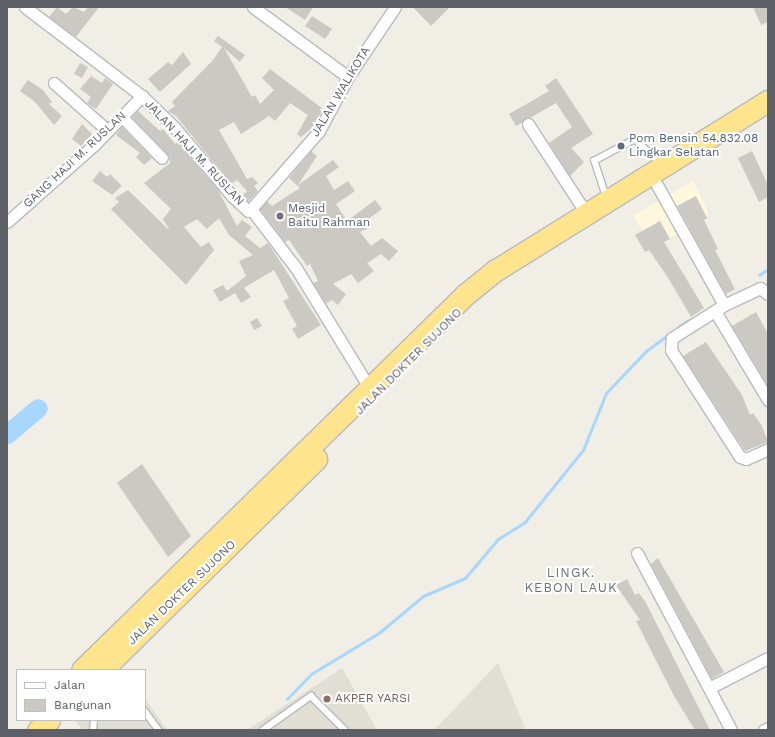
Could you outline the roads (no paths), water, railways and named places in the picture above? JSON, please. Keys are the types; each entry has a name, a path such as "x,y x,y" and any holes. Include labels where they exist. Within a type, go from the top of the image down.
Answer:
{"highway":[{"path":"83,669 429,328 499,274 586,213 660,176 768,101"},
{"name":"JALAN DOKTER SUJONO","path":"103,669 292,485 434,335 499,274 660,176 768,118"},
{"path":"21,730 30,721"},
{"path":"38,730 47,721"}],"street":[{"name":"JALAN HAJI M. RUSLAN","path":"25,7 142,96 175,128 232,196 248,211 251,209 296,268 369,387"},
{"path":"253,7 348,78"},
{"name":"JALAN WALIKOTA","path":"251,209 319,131 348,78 395,7"},
{"path":"54,83 108,131"},
{"name":"GANG HAJI M. RUSLAN","path":"7,222 108,131 142,96"},
{"path":"122,117 162,158"},
{"path":"528,124 586,213"},
{"path":"660,176 724,305"},
{"path":"768,294 760,288 724,305 672,338 671,350 740,457 746,459 768,449"},
{"path":"715,311 768,400"},
{"path":"637,553 711,687 731,730"},
{"path":"711,687 768,658"},
{"path":"764,730 768,728"}],"lane":[{"path":"608,201 594,161 635,139 660,176"},
{"path":"263,730 311,696 345,730"},
{"path":"146,712 159,730"}],"waterway":[{"path":"759,275 768,269"},
{"path":"287,699 311,674 380,632 423,596 465,578 498,539 524,523 583,450 606,393 646,351 688,320"},
{"path":"7,434 38,408"}],"place":[{"name":"Pom Bensin 54.832.08 Lingkar Selatan","path":"621,146"},
{"name":"Mesjid Baitu Rahman","path":"280,216"},
{"name":"AKPER YARSI","path":"327,699"}],"district":[{"name":"LINGK. KEBON LAUK","path":"571,582"}]}
